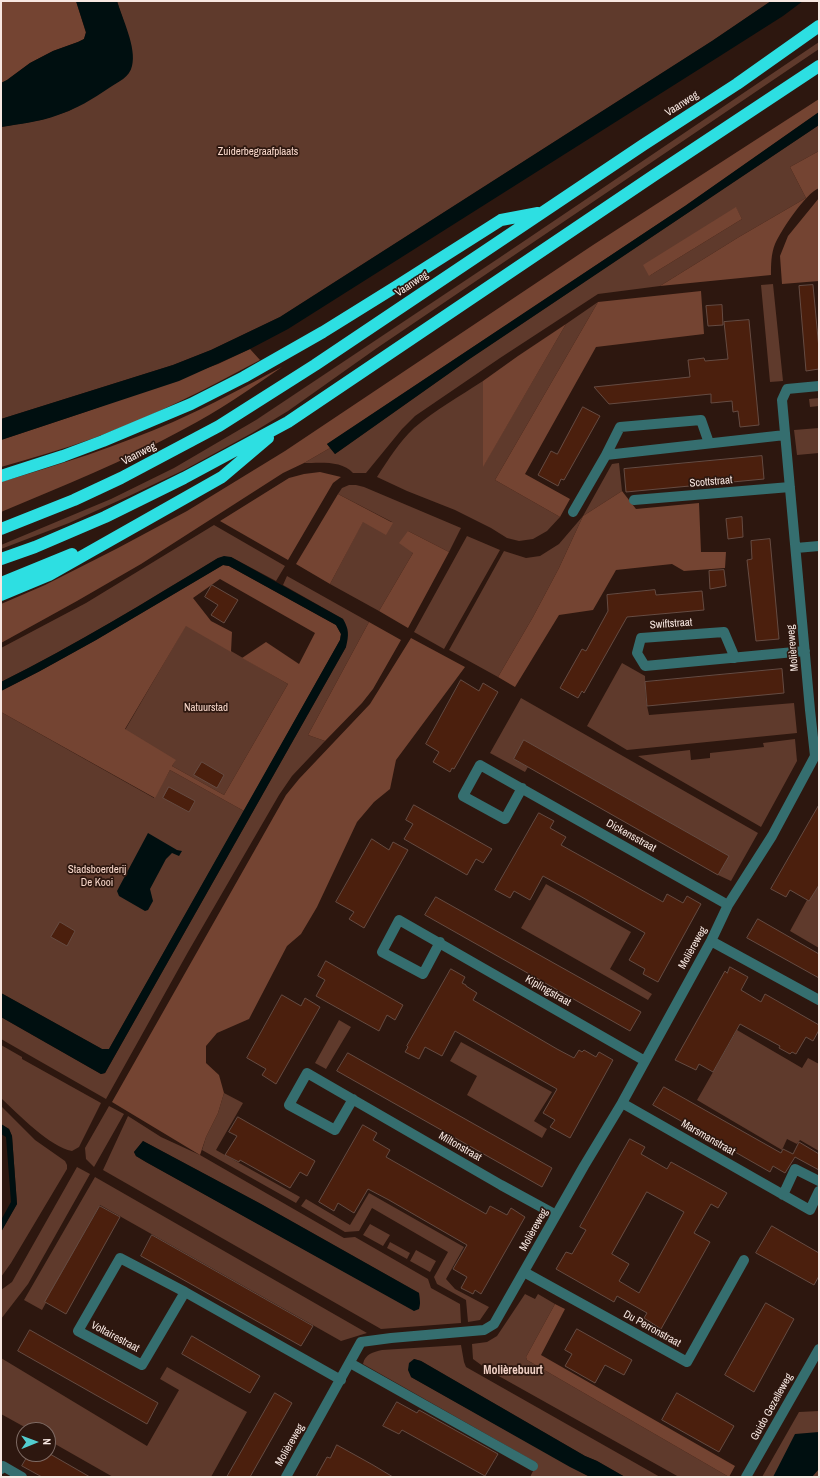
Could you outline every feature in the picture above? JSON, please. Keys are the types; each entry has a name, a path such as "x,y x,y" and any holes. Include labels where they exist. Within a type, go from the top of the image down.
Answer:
{"highway":[{"name":"Vaanweg","path":"1,529 74,500 219,426 315,365 643,145 738,84 819,26"},
{"path":"1,595 49,575 222,477 288,422 634,188 819,66"},
{"path":"1,476 63,456 103,441 191,404 244,377 323,332 501,220 543,213"},
{"path":"1,559 35,547 112,514 184,478 288,422"},
{"path":"1,583 45,566 143,521"}],"street":[{"name":"Molièreweg","path":"286,1477 361,1342 484,1330 494,1324 622,1103 711,941 728,904 772,836 817,757 805,651 782,400 787,389 819,386"},
{"path":"574,512 620,427 701,420 709,444"},
{"path":"606,455 785,435"},
{"name":"Scottstraat","path":"634,500 790,487"},
{"path":"796,548 819,546"},
{"name":"Swiftstraat","path":"735,658 724,632 641,638 637,653 646,666 735,658 805,651"},
{"name":"Dickensstraat","path":"522,788 505,819 463,796 480,765 522,788 728,904"},
{"name":"Kiplingstraat","path":"440,942 423,974 382,952 399,920 440,942 645,1061"},
{"path":"711,941 819,1000"},
{"name":"Miltonstraat","path":"353,1099 335,1130 289,1105 307,1073 353,1099 494,1181 556,1215"},
{"name":"Marsmanstraat","path":"622,1103 810,1210 819,1191"},
{"path":"783,1195 795,1169 819,1181"},
{"name":"Voltairestraat","path":"185,1292 142,1365 78,1331 120,1258 185,1292 341,1380"},
{"name":"Du Perronstraat","path":"524,1272 687,1362 744,1260"},
{"name":"Guido Gezelleweg","path":"746,1477 819,1349"},
{"path":"350,1363 533,1466"},
{"path":"1,1469 3,1466 22,1477"}],"green space":[{"name":"Zuiderbegraafplaats","path":"117,1 771,1 712,41 280,317 211,350 173,365 1,419 1,127 41,120 69,111 119,81 128,35"},
{"path":"819,42 819,49 377,348 288,411 252,433 184,470 69,523 1,549 1,545 111,499 174,468 256,420"},
{"path":"819,125 819,151 790,167 806,198 660,286 598,294 415,416 402,429 366,473 353,473 337,464 304,463 330,448 335,454 468,360","holes":["736,208 742,219 649,276"]},
{"path":"773,284 783,381 770,382 761,285"},
{"path":"598,302 495,480 560,517 547,531 533,539 519,541 507,538 491,528 455,510 407,491 377,477 399,445 414,428 439,409 483,381 483,466 566,324"},
{"path":"819,398 819,406 810,407 809,399"},
{"path":"819,428 819,453 797,455 794,430"},
{"path":"619,463 622,491 583,516 612,464"},
{"path":"349,485 364,487 461,528 449,552 408,531 413,553 379,611 330,584 363,521 392,522 338,494 342,488"},
{"path":"583,516 559,568 533,617 498,677 449,650 504,551 526,558 540,556 559,544"},
{"path":"214,525 285,566 276,581 231,557 218,558 84,638 1,682 1,648 86,603"},
{"path":"467,536 500,550 444,649 414,632"},
{"path":"287,576 369,622 308,735 325,741 292,776 279,795 188,952 106,1099 1,1039 1,1017 101,1074 105,1073 346,647 343,619 283,585"},
{"name":"Natuurstad","path":"186,625 288,684 224,795 172,766 175,761 125,730"},
{"path":"622,663 645,676 646,701 649,715 794,703 797,733 627,750 587,726"},
{"path":"521,698 758,833 731,881 718,875 728,856 524,741 514,759 528,767 525,772 490,753"},
{"name":"Stadsboerderij De Kooi","path":"1,712 154,798 170,770 244,811 109,1049 102,1049 1,993"},
{"path":"795,739 797,761 761,827 638,756 690,750 691,760 710,758 710,753 764,747 763,743"},
{"path":"819,878 819,948 790,931"},
{"path":"546,884 631,932 610,969 652,994 648,1000 521,928"},
{"path":"339,1020 351,1027 326,1069 315,1063"},
{"path":"737,1030 802,1068 808,1058 819,1064 819,1151 800,1140 797,1144 787,1139 782,1150 697,1100"},
{"path":"461,1042 552,1092 534,1121 547,1129 542,1138 467,1095 477,1076 450,1061"},
{"path":"1,1045 22,1057 22,1059 101,1103 79,1147 72,1151 63,1148 44,1137 1,1098"},
{"path":"224,1093 243,1103 216,1150 300,1197 296,1203 202,1150 206,1137 218,1113"},
{"path":"1,1106 35,1140 65,1161 67,1169 11,1263 1,1277 1,1232 17,1204 12,1136 9,1129 1,1124"},
{"path":"109,1106 124,1114 94,1167 86,1159 85,1148"},
{"path":"128,1116 161,1137 200,1155 344,1238 355,1237 428,1279 431,1288 460,1304 461,1323 381,1329 103,1170","holes":["143,1141 261,1204 419,1293 419,1308 414,1310 146,1162 136,1156 134,1152"]},
{"path":"77,1167 90,1174 28,1284 1,1319 1,1290 12,1282"},
{"path":"95,1177 367,1333 341,1341 100,1205 42,1310 24,1300"},
{"path":"369,1193 464,1247 446,1279 455,1289 489,1307 480,1320 468,1322 466,1300 437,1284 434,1277 448,1252 372,1208 359,1231 345,1232 301,1206 306,1199 350,1225"},
{"path":"370,1224 390,1235 383,1246 363,1235"},
{"path":"390,1242 410,1253 407,1259 387,1248"},
{"path":"416,1250 436,1261 430,1272 410,1261"},
{"path":"525,1294 535,1299 538,1294 555,1304 526,1357 527,1360 729,1477 679,1477 488,1370 473,1359 472,1344 487,1342 497,1336"},
{"path":"461,1345 466,1367 660,1477 625,1477 585,1456 421,1361 414,1359 411,1377 590,1477 530,1477 537,1463 363,1364 368,1356 382,1350"},
{"path":"1,1358 147,1446 179,1390 160,1379 167,1367 247,1412 211,1477 113,1477 56,1445 56,1422 16,1422 1,1414"},
{"path":"819,1411 819,1477 762,1477 799,1412"}],"shaded area":[{"path":"1,1 76,1 86,33 84,39 53,51 30,63 1,83"},
{"path":"76,1 117,1 131,42 133,59 131,70 123,79 97,96 71,110 44,119 1,127 1,83 30,63 53,51 84,39 86,32"},
{"path":"771,1 803,1 783,16 288,329 250,349 179,381 1,440 1,419 173,365 211,350 280,317 712,41"},
{"path":"819,99 819,112 685,206 327,444 330,448 283,473 141,564 1,643 1,604 45,585 187,511 285,451 593,245"},
{"path":"819,112 819,125 468,360 335,454 327,444 685,206"},
{"path":"819,151 819,188 807,197 801,204 788,221 778,238 773,252 771,275 660,286 806,198 790,167"},
{"path":"819,198 819,281 782,284 780,256 788,236"},
{"path":"736,207 742,219 649,276 643,265"},
{"path":"701,291 704,334 596,347 525,474 570,499 560,517 495,480 598,302"},
{"path":"566,324 483,467 483,381"},
{"path":"250,349 260,360 178,402 116,430 60,450 1,467 1,440 88,411 218,364"},
{"path":"282,367 222,407 162,441 94,473 1,512 1,482 88,455 152,431 201,409"},
{"path":"320,472 341,477 333,483 288,560 220,521 289,478"},
{"path":"622,491 636,509 699,503 701,552 726,552 725,568 684,571 672,564 616,570 593,610 559,615 515,687 498,677 533,617 559,568 583,516"},
{"path":"338,494 393,523 386,535 363,522 330,584 296,564"},
{"path":"408,531 449,552 408,628 379,611 413,553 399,543"},
{"path":"224,556 231,557 343,619 348,632 348,639 346,647 105,1073 101,1074 1,1017 1,993 102,1049 109,1049 340,640 341,634 336,625 229,566 223,565 96,640 1,691 1,682 84,638 218,558"},
{"path":"223,565 229,566 336,625 341,634 340,640 244,811 170,770 155,798 1,712 1,691 96,640","holes":["220,579 315,633 299,664 266,642 242,658 288,684 224,795 172,766 176,760 125,729 186,626 231,652 232,632 211,621 193,598"]},
{"path":"369,622 401,640 373,689 362,703 325,741 308,735"},
{"path":"411,638 465,667 396,760 390,789 374,802 357,822 317,907 301,934 287,946 249,1019 217,1033 206,1046 206,1063 219,1075 224,1093 218,1113 206,1137 200,1155 112,1102 286,795 299,779 370,704"},
{"path":"148,833 177,850 182,851 179,856 172,853 166,859 150,889 153,901 148,910 145,911 119,896 117,891"},
{"path":"1,1124 9,1129 12,1136 17,1204 1,1232 1,1220 11,1202 6,1137 1,1134"},
{"path":"143,1141 261,1204 419,1293 419,1309 414,1311 136,1156 134,1152"},
{"path":"555,1304 565,1309 541,1355 735,1466 729,1477 527,1360 526,1357"},
{"path":"414,1359 421,1361 585,1456 625,1477 590,1477 570,1467 411,1377 408,1370 409,1363"},
{"path":"819,1432 819,1469 812,1477 773,1477 795,1434"}],"building":[{"path":"813,285 819,349 819,369 806,371 799,286"},
{"path":"722,305 723,325 708,326 706,306"},
{"path":"749,320 759,425 740,427 738,411 733,412 732,401 711,403 711,394 609,404 594,387 690,377 688,360 704,358 705,361 728,359 724,322"},
{"path":"583,407 600,416 564,480 561,479 558,486 538,475 551,451 557,454"},
{"path":"762,456 764,479 626,492 624,469"},
{"path":"742,517 743,537 728,539 726,519"},
{"path":"770,539 779,639 756,641 747,560 752,559 751,541"},
{"path":"724,570 726,586 710,589 709,571"},
{"path":"212,585 238,600 224,623 211,615 218,605 205,597"},
{"path":"655,590 656,595 702,591 704,610 627,617 584,693 582,691 578,698 560,688 582,649 586,651 608,611 607,595"},
{"path":"782,669 784,693 647,706 645,682"},
{"path":"461,680 479,691 483,683 498,692 454,769 452,768 450,772 433,762 439,752 426,744"},
{"path":"524,740 729,856 718,875 514,759"},
{"path":"202,762 224,775 217,788 194,775"},
{"path":"169,787 195,801 189,812 163,798"},
{"path":"414,805 492,849 483,863 476,859 467,875 404,839 413,824 406,820"},
{"path":"819,805 819,885 809,901 790,890 786,897 771,889"},
{"path":"539,813 554,821 550,828 566,837 561,845 663,902 667,894 683,903 687,896 701,904 658,982 643,974 645,969 629,960 645,933 580,896 543,876 530,900 514,891 510,898 495,890"},
{"path":"372,839 389,850 393,842 408,850 364,928 349,919 354,912 336,902"},
{"path":"436,897 641,1012 630,1031 425,915"},
{"path":"758,919 819,954 819,978 747,938"},
{"path":"60,922 75,931 67,946 51,937"},
{"path":"326,961 403,1005 395,1020 387,1015 379,1031 316,996 325,980 318,976"},
{"path":"730,967 748,977 741,990 761,1002 765,994 819,1025 819,1030 813,1041 806,1037 796,1054 792,1052 790,1054 779,1048 780,1046 740,1024 713,1072 699,1064 696,1070 675,1060 725,971 727,973"},
{"path":"451,969 465,977 462,983 477,993 473,1000 557,1049 574,1058 579,1050 582,1052 584,1050 596,1057 599,1052 613,1060 570,1138 550,1127 555,1120 543,1113 557,1089 455,1031 442,1056 425,1047 419,1059 405,1052"},
{"path":"282,995 301,1006 305,998 320,1007 276,1084 262,1075 266,1069 247,1058"},
{"path":"348,1053 552,1168 542,1187 337,1071"},
{"path":"664,1087 781,1153 783,1149 793,1154 799,1142 819,1154 819,1170 795,1157 785,1173 773,1166 770,1172 653,1105"},
{"path":"238,1117 315,1161 307,1176 300,1172 290,1188 240,1160 239,1162 225,1155 237,1136 229,1132"},
{"path":"363,1125 377,1133 373,1140 390,1150 386,1157 486,1214 490,1206 507,1215 511,1208 525,1217 481,1294 475,1290 473,1294 461,1288 467,1277 453,1269 467,1245 389,1200 368,1189 354,1213 338,1203 334,1211 319,1202"},
{"path":"630,1139 645,1147 641,1154 667,1169 671,1162 727,1193 718,1208 711,1204 694,1233 710,1242 661,1329 644,1318 647,1313 617,1296 614,1302 556,1269 566,1252 572,1254 586,1230 580,1227","holes":["647,1192 684,1212 639,1293 619,1281 629,1264 612,1254"]},
{"path":"100,1206 120,1217 66,1314 45,1302"},
{"path":"772,1226 819,1253 819,1276 814,1285 756,1253"},
{"path":"152,1235 313,1326 301,1346 141,1256"},
{"path":"766,1303 794,1319 754,1392 725,1375"},
{"path":"577,1329 632,1360 624,1375 605,1365 595,1383 565,1366 572,1354 565,1350"},
{"path":"30,1330 158,1403 147,1424 18,1351"},
{"path":"192,1336 260,1376 250,1393 182,1354"},
{"path":"275,1393 292,1403 250,1477 227,1477"},
{"path":"677,1393 734,1426 719,1452 662,1420"},
{"path":"397,1402 417,1413 419,1410 498,1454 485,1476 402,1430 399,1434 383,1426"},
{"path":"337,1445 393,1477 316,1477 327,1457 330,1458"},
{"path":"56,1457 90,1477 42,1477 22,1466 24,1462 56,1462"}],"district":[{"name":"Molièrebuurt","path":"513,1371"}]}
